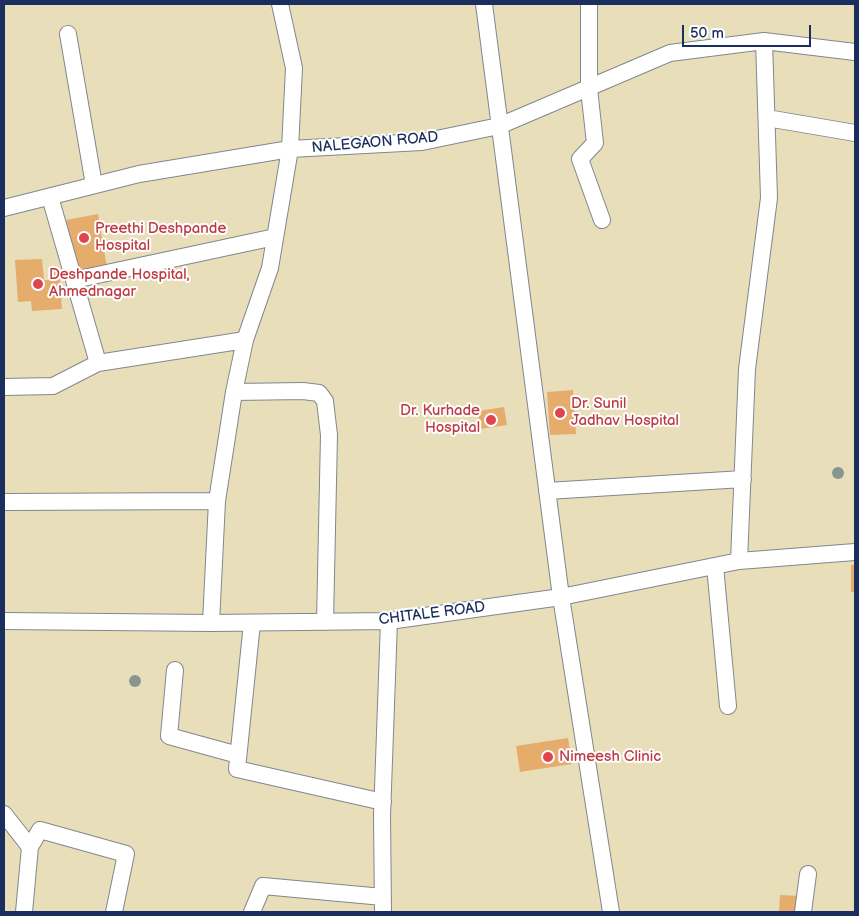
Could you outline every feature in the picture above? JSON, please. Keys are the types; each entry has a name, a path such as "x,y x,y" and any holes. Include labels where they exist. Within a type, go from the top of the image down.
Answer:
{"street":[{"path":"211,623 217,501 234,392 245,340 270,268 290,150 294,68 280,4"},
{"path":"484,4 561,596 611,912"},
{"path":"589,4 589,89 595,143 580,159 602,220"},
{"path":"68,34 94,186"},
{"path":"739,561 747,369 769,198 764,41"},
{"name":"NALEGAON ROAD","path":"4,208 139,174 290,150 422,142 499,126 670,53 764,41 855,52"},
{"path":"767,118 855,133"},
{"path":"50,197 98,363"},
{"path":"74,280 275,237"},
{"path":"4,387 53,386 98,363 245,340"},
{"path":"234,392 303,391 319,393 325,401 328,435 325,622"},
{"path":"547,491 743,479"},
{"path":"4,502 217,501"},
{"name":"CHITALE ROAD","path":"4,621 252,623 389,621 561,596 739,561 855,552"},
{"path":"716,566 728,706"},
{"path":"252,912 263,886 383,904 382,802 389,621"},
{"path":"252,623 237,769 382,802"},
{"path":"175,670 169,736 238,755"},
{"path":"4,814 30,848"},
{"path":"24,912 30,848 40,830 126,854 114,912"},
{"path":"803,912 808,874"}],"building":[{"path":"98,214 107,268 75,273 66,220"},
{"path":"42,259 44,280 49,280 49,268 59,268 62,309 32,311 31,301 18,302 15,260"},
{"path":"573,390 576,434 550,435 547,392"},
{"path":"504,407 507,425 480,429 478,411"},
{"path":"851,565 855,565 855,592 851,592"},
{"path":"568,738 572,764 520,772 516,746"},
{"path":"780,895 799,896 798,912 779,912"}],"place":[{"name":"Preethi Deshpande Hospital","path":"84,238"},
{"name":"Deshpande Hospital, Ahmednagar","path":"38,284"},
{"name":"Dr. Sunil Jadhav Hospital","path":"560,413"},
{"name":"Dr. Kurhade Hospital","path":"491,420"},
{"name":"Nimeesh Clinic","path":"548,757"}]}
